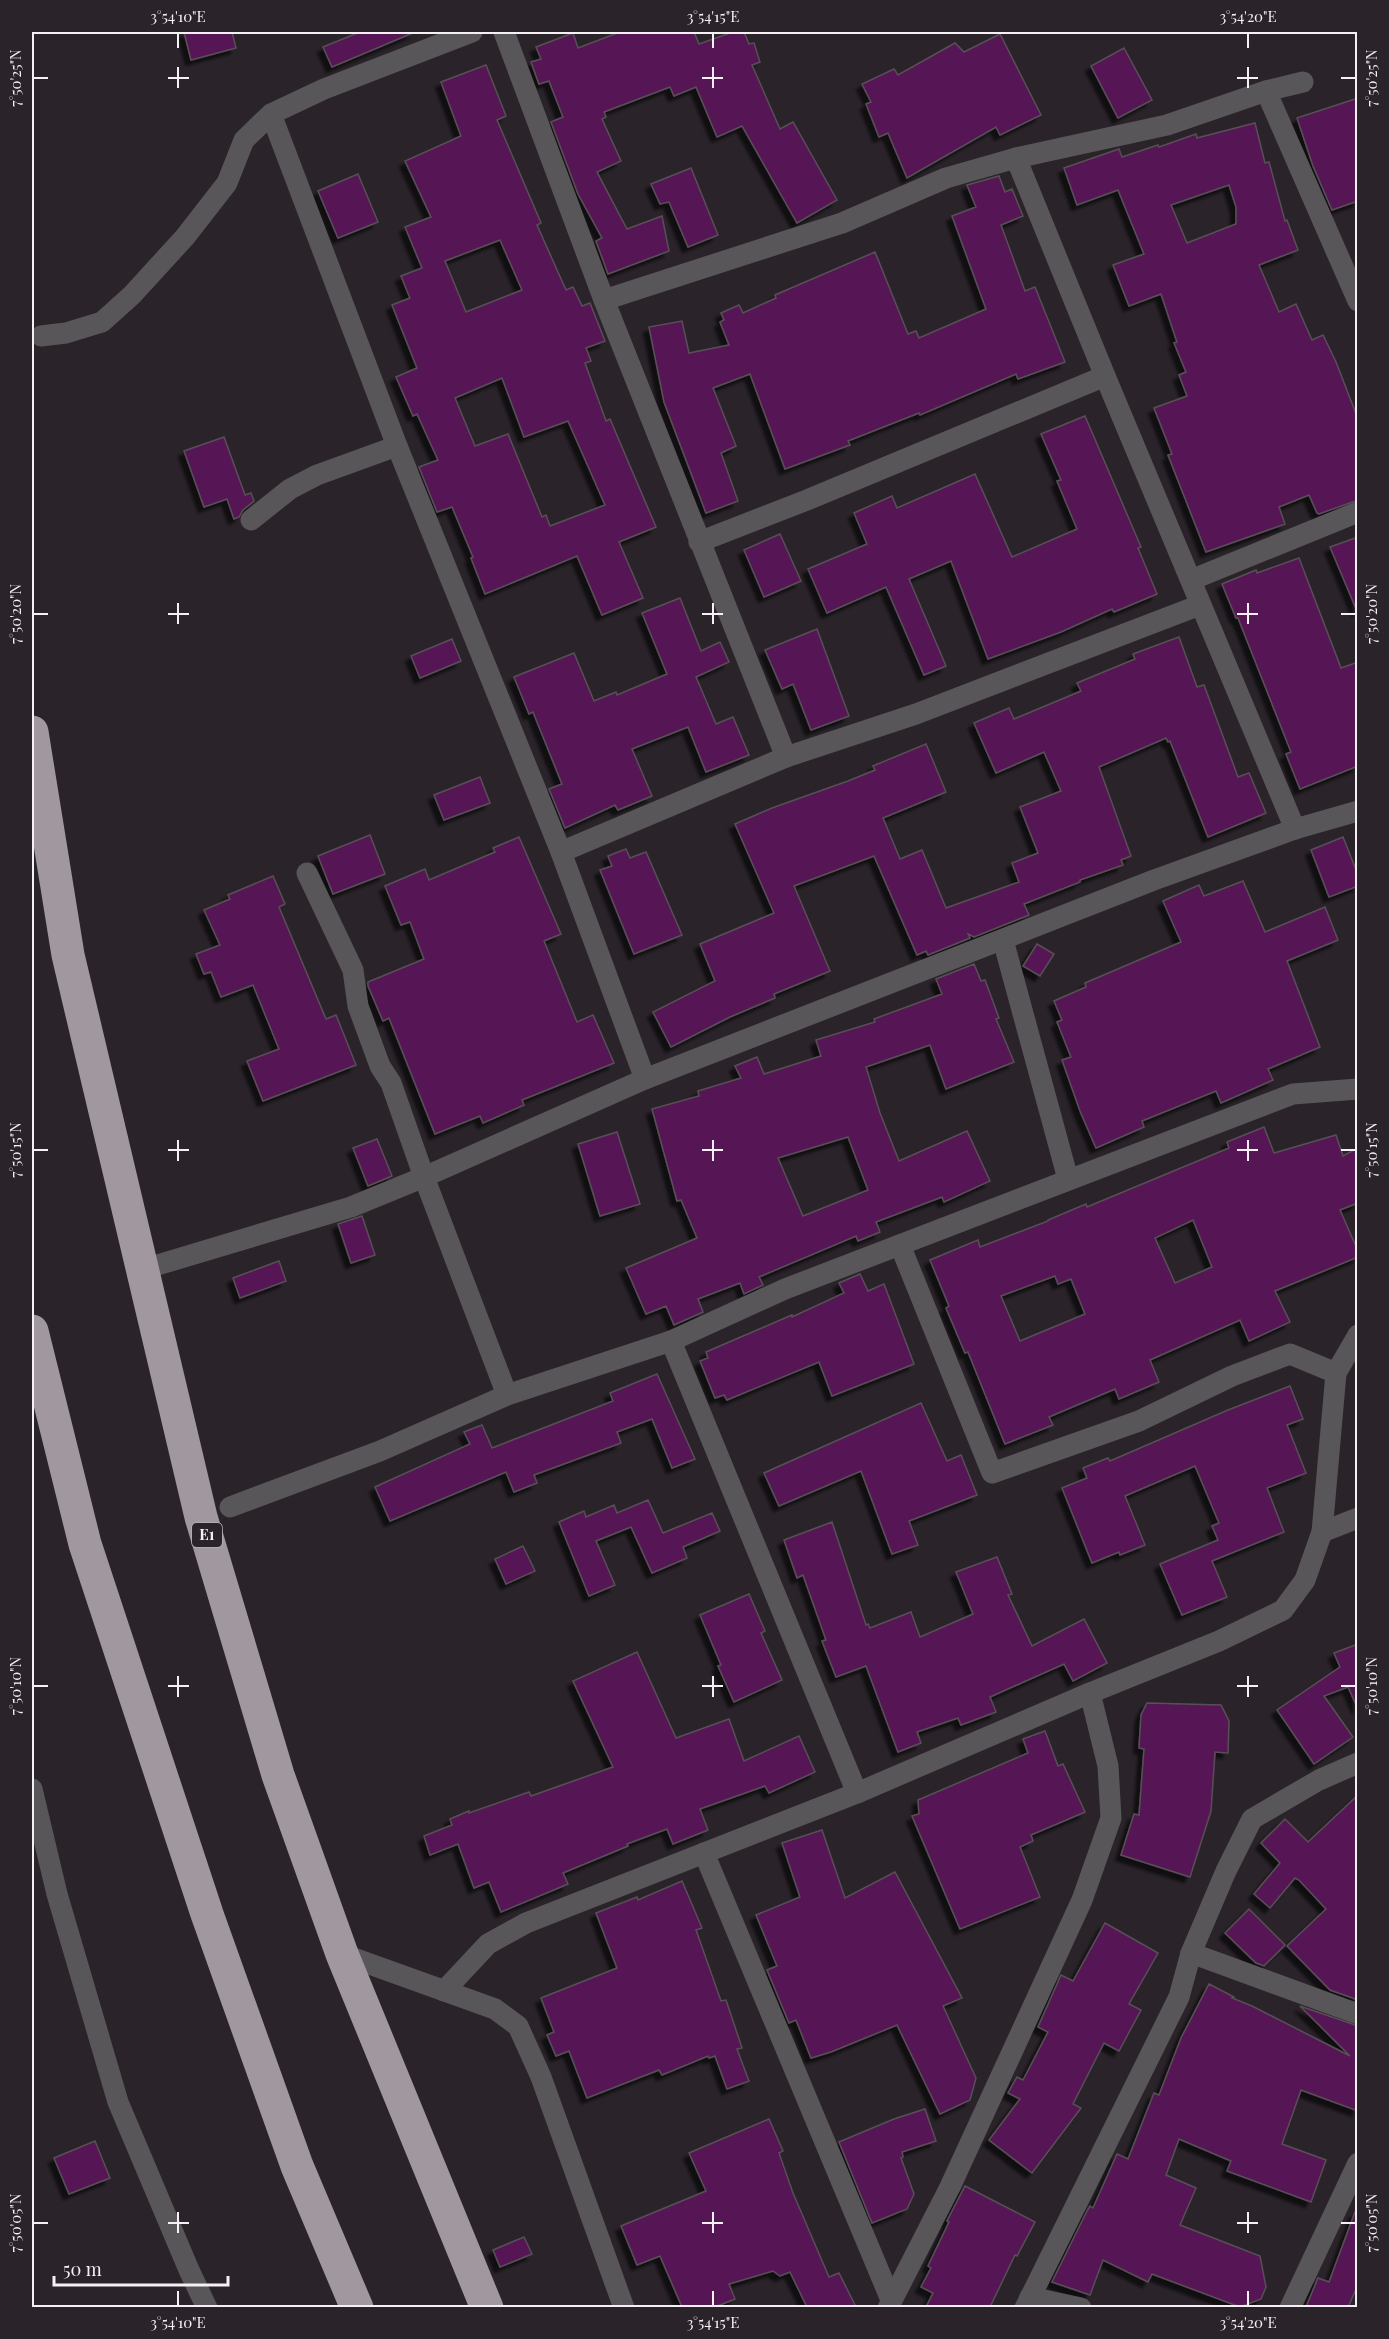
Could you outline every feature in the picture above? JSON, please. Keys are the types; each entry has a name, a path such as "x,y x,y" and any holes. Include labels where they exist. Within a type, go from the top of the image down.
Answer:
{"highway":[{"name":"E1","path":"32,732 68,955 201,1517 278,1774 342,1954 487,2307"},
{"path":"32,1331 85,1544 207,1914 297,2166 357,2307"}],"street":[{"path":"41,336 66,333 102,321 132,295 185,237 227,183 244,140 272,114 324,89 472,32"},
{"path":"504,32 604,300 786,758"},
{"path":"604,300 842,224 946,178 1016,158 1167,125 1266,91 1303,82"},
{"path":"1266,91 1358,301"},
{"path":"272,114 397,446 561,852 645,1080"},
{"path":"1016,158 1295,829"},
{"path":"699,542 807,500 1105,376"},
{"path":"251,520 290,489 317,475 397,446"},
{"path":"1191,580 1358,512"},
{"path":"561,852 786,758 916,714 1200,604"},
{"path":"144,1269 351,1207 645,1080 1154,880 1295,829 1358,812"},
{"path":"307,873 353,970 358,1006 380,1066 391,1083 424,1177 507,1395"},
{"path":"1003,940 1068,1179"},
{"path":"230,1507 380,1451 507,1395 671,1341 785,1289 985,1214 1068,1179 1173,1142 1293,1094 1358,1089"},
{"path":"900,1245 992,1473 1139,1421 1232,1376 1290,1354 1336,1372"},
{"path":"444,1991 488,1944 526,1923 857,1793 1090,1693 1219,1641 1283,1610 1305,1580 1322,1532 1336,1372 1358,1335"},
{"path":"671,1341 857,1793"},
{"path":"1322,1532 1358,1518"},
{"path":"889,2304 950,2187 1077,1911 1111,1818 1108,1766 1090,1693"},
{"path":"1081,2307 1028,2302 1179,1997 1191,1953 1226,1871 1252,1819 1310,1785 1358,1763"},
{"path":"32,1789 57,1894 118,2102 207,2307"},
{"path":"704,1853 889,2304"},
{"path":"1191,1953 1358,2014"},
{"path":"342,1954 495,2009 518,2025 541,2077 624,2307"},
{"path":"1290,2307 1358,2163"}],"building":[{"path":"184,32 232,32 236,48 191,60"},
{"path":"360,32 415,32 332,67 323,47"},
{"path":"620,32 694,32 699,44 733,32 744,32 749,44 754,43 760,62 752,65 780,129 793,122 837,200 797,223 742,126 717,137 696,87 674,96 670,87 604,112 606,117 602,119 621,161 597,172 627,229 662,216 669,251 608,274 596,241 602,238 578,194 551,122 563,117 549,81 539,84 531,62 541,59 536,47 573,33 578,48"},
{"path":"1000,34 1041,115 1000,135 996,127 907,178 888,133 879,137 866,104 871,102 862,84 894,69 898,75 955,43 964,52"},
{"path":"1124,48 1152,100 1118,118 1091,66"},
{"path":"486,65 506,116 497,120 541,223 537,225 566,290 573,287 582,306 590,303 605,341 586,348 591,361 585,363 606,421 610,419 656,527 619,542 643,598 602,615 577,556 485,594 471,558 473,557 452,507 437,512 419,467 438,460 417,414 413,416 396,377 417,368 392,305 410,298 401,276 422,268 405,227 431,217 405,161 461,136 441,82","holes":["500,240 522,290 466,312 445,261","502,378 524,437 568,421 605,505 550,526 546,515 542,517 508,434 475,446 455,398"]},
{"path":"1358,98 1358,201 1332,210 1313,166 1297,118"},
{"path":"1255,123 1265,163 1269,162 1285,221 1287,220 1298,250 1259,265 1279,312 1296,304 1312,340 1323,335 1358,419 1358,500 1319,514 1309,495 1279,507 1285,524 1206,552 1168,455 1172,454 1154,408 1187,396 1179,375 1186,372 1174,343 1177,342 1161,294 1129,306 1113,265 1144,254 1118,190 1077,205 1064,168 1119,149 1122,157 1196,134 1197,138","holes":["1229,185 1236,207 1236,224 1187,243 1171,205"]},
{"path":"691,168 718,235 688,247 669,202 660,204 651,184"},
{"path":"358,174 378,222 338,238 318,191"},
{"path":"999,176 1005,192 1012,189 1023,216 1001,225 1025,291 1035,287 1065,362 1018,379 1016,374 920,415 919,413 848,441 850,445 785,469 750,374 713,388 736,446 721,453 738,501 706,513 664,402 649,327 682,321 689,353 729,345 720,322 724,320 721,313 739,305 743,313 776,298 775,295 875,252 908,334 916,331 919,338 986,309 952,216 976,207 967,185"},
{"path":"1085,416 1141,547 1138,548 1157,594 1114,612 1112,609 1061,632 988,659 951,561 909,579 946,666 924,675 886,587 827,613 808,569 867,544 854,513 892,496 897,508 975,474 1012,557 1077,529 1057,481 1061,480 1041,434"},
{"path":"224,437 245,495 251,493 254,501 243,510 239,517 234,519 227,499 204,507 184,451"},
{"path":"780,534 801,581 764,597 744,550"},
{"path":"1358,537 1358,611 1357,611 1330,547"},
{"path":"1299,558 1341,668 1358,662 1358,766 1300,789 1286,754 1291,752 1238,618 1236,618 1222,584 1256,570 1257,573"},
{"path":"680,598 701,651 720,642 729,662 696,677 716,724 733,717 749,755 706,772 688,727 632,749 652,796 618,810 615,805 565,828 549,789 562,784 533,712 529,714 514,677 574,653 594,701 616,692 617,695 667,674 642,613"},
{"path":"817,629 849,716 811,730 793,684 782,689 765,650"},
{"path":"1179,637 1197,687 1204,685 1238,777 1249,773 1266,813 1208,837 1170,741 1168,742 1166,738 1099,767 1131,856 1121,860 1123,865 1080,880 1080,882 1024,904 1029,915 974,937 968,934 970,938 928,955 926,951 917,955 874,856 794,886 830,971 774,994 775,998 730,1017 671,1047 653,1012 715,981 700,944 774,913 735,824 875,770 873,766 926,744 946,792 883,818 900,859 922,850 946,908 1019,882 1012,863 1038,853 1020,807 1061,791 1044,752 996,773 974,723 1009,708 1014,719 1081,691 1077,683 1135,659 1133,654"},
{"path":"452,639 461,661 420,678 411,656"},
{"path":"480,777 490,803 444,820 434,795"},
{"path":"370,835 385,874 333,894 318,856"},
{"path":"519,837 561,934 544,941 577,1022 593,1015 614,1063 522,1100 524,1105 483,1123 480,1116 435,1134 389,1018 383,1021 368,986 368,982 424,959 410,922 401,925 385,886 425,869 429,880 495,852 493,848"},
{"path":"1343,837 1358,875 1358,886 1329,897 1311,850"},
{"path":"626,849 630,858 646,852 682,935 634,954 600,870 612,866 608,856"},
{"path":"273,876 285,904 279,907 326,1019 336,1015 356,1065 263,1101 247,1061 279,1049 253,985 221,997 211,972 204,974 196,954 220,945 204,910 230,899 228,895"},
{"path":"1243,881 1265,932 1325,907 1338,940 1287,961 1320,1047 1268,1069 1273,1080 1221,1103 1216,1091 1142,1121 1144,1127 1096,1148 1062,1060 1071,1057 1057,1022 1062,1020 1054,1001 1086,987 1085,983 1181,942 1163,901 1199,885 1204,896"},
{"path":"1037,944 1054,954 1040,976 1023,966"},
{"path":"974,964 981,981 985,980 999,1018 996,1019 1014,1062 946,1089 930,1045 866,1067 880,1113 899,1161 967,1131 990,1181 944,1202 942,1197 876,1222 880,1232 858,1241 856,1236 759,1277 763,1285 744,1294 740,1283 698,1299 703,1312 674,1325 666,1306 646,1314 626,1268 697,1238 681,1200 677,1201 652,1109 699,1096 698,1091 741,1078 735,1066 757,1057 764,1074 821,1056 816,1040 875,1022 874,1019 942,994 936,979","holes":["848,1137 868,1190 803,1216 778,1158"]},
{"path":"1264,1127 1274,1153 1336,1135 1343,1156 1358,1148 1358,1203 1340,1210 1358,1251 1358,1257 1275,1291 1290,1322 1249,1341 1240,1320 1150,1360 1159,1382 1119,1399 1115,1389 1049,1417 1053,1425 1005,1444 968,1352 965,1353 946,1308 949,1306 930,1260 978,1240 980,1247 1086,1204 1087,1207 1229,1148 1227,1142","holes":["1193,1220 1212,1267 1175,1283 1155,1238","1055,1276 1058,1284 1071,1279 1085,1314 1020,1341 1001,1296"]},
{"path":"617,1132 640,1204 600,1216 578,1144"},
{"path":"377,1139 392,1176 368,1186 353,1148"},
{"path":"362,1216 375,1255 351,1263 338,1224"},
{"path":"279,1261 286,1281 240,1298 233,1278"},
{"path":"860,1274 868,1291 884,1284 914,1364 832,1396 819,1362 727,1400 724,1395 715,1398 700,1361 708,1358 706,1352 844,1293 839,1283"},
{"path":"657,1374 695,1459 672,1468 652,1419 617,1432 621,1443 534,1475 537,1483 514,1492 506,1472 390,1521 375,1487 470,1444 464,1432 482,1425 492,1448 613,1401 610,1393"},
{"path":"1290,1386 1303,1419 1287,1425 1306,1473 1267,1488 1284,1532 1212,1561 1227,1597 1182,1615 1160,1564 1218,1540 1212,1526 1219,1523 1195,1466 1125,1496 1145,1545 1092,1563 1062,1488 1087,1478 1083,1468 1108,1458 1110,1461"},
{"path":"921,1403 947,1461 961,1455 977,1495 909,1521 918,1545 892,1554 861,1471 779,1506 764,1473"},
{"path":"648,1500 663,1533 712,1513 720,1531 683,1547 687,1558 652,1573 631,1527 596,1541 615,1585 589,1596 559,1522 584,1511 586,1517 614,1505 617,1513"},
{"path":"832,1522 866,1625 868,1624 870,1628 911,1612 920,1637 973,1614 956,1572 997,1557 1012,1594 1008,1595 1032,1646 1084,1619 1107,1663 1073,1681 1064,1664 990,1697 996,1712 961,1725 958,1718 917,1732 921,1743 898,1752 866,1666 836,1677 822,1641 826,1640 803,1575 797,1578 784,1540"},
{"path":"523,1546 535,1571 506,1584 495,1559"},
{"path":"749,1594 765,1631 761,1633 782,1680 734,1702 700,1615"},
{"path":"1358,1644 1358,1709 1348,1687 1324,1696 1353,1737 1314,1764 1277,1710 1340,1667 1334,1653"},
{"path":"637,1652 676,1738 729,1719 744,1761 799,1736 815,1772 769,1793 765,1786 700,1809 708,1830 673,1844 667,1829 627,1844 628,1846 563,1873 568,1884 501,1912 489,1882 474,1888 458,1844 430,1855 424,1836 452,1825 450,1819 469,1811 469,1813 529,1792 531,1796 613,1767 573,1681"},
{"path":"1147,1703 1221,1705 1229,1721 1228,1753 1215,1752 1211,1811 1190,1877 1121,1855 1134,1814 1139,1815 1144,1749 1139,1748 1141,1715"},
{"path":"1045,1731 1058,1766 1063,1764 1085,1812 1031,1835 1033,1841 1020,1847 1040,1897 960,1929 912,1816 919,1814 918,1800 1028,1753 1023,1739"},
{"path":"1358,1795 1358,2000 1330,1990 1287,1946 1326,1909 1299,1880 1295,1878 1270,1908 1254,1894 1280,1863 1261,1843 1285,1819 1308,1842"},
{"path":"822,1830 845,1898 895,1872 962,1998 943,2006 976,2078 970,2100 940,2114 897,2025 811,2058 796,2020 789,2023 767,1970 777,1966 756,1915 800,1897 782,1843"},
{"path":"682,1881 702,1928 696,1930 721,2001 726,2000 742,2048 737,2049 749,2081 727,2089 715,2056 709,2058 708,2056 662,2075 659,2070 587,2098 569,2051 556,2056 547,2035 554,2032 541,1998 617,1968 596,1913 637,1897 638,1900"},
{"path":"1249,1909 1285,1945 1264,1966 1256,1963 1225,1933"},
{"path":"1105,1923 1158,1953 1129,2004 1141,2010 1119,2051 1104,2043 1073,2104 1081,2108 1032,2173 989,2140 1020,2099 1008,2093 1017,2077 1023,2080 1048,2032 1038,2027 1061,1975 1073,1981"},
{"path":"1209,1984 1234,1997 1232,1998 1350,2056 1300,2006 1358,2026 1358,2111 1301,2090 1282,2144 1326,2160 1311,2202 1227,2171 1231,2161 1179,2139 1166,2175 1196,2188 1180,2225 1260,2256 1266,2287 1261,2299 1240,2307 1152,2274 1148,2282 1103,2260 1090,2295 1052,2282 1087,2211 1090,2206 1093,2208 1117,2154 1128,2159 1154,2093 1159,2095 1181,2038"},
{"path":"925,2109 936,2141 902,2152 903,2157 901,2158 914,2194 907,2209 872,2223 839,2142"},
{"path":"769,2119 783,2151 779,2153 793,2193 829,2277 839,2273 856,2307 807,2307 790,2272 780,2276 773,2271 729,2284 735,2299 715,2307 682,2307 660,2256 637,2265 621,2226 706,2191 689,2153"},
{"path":"95,2141 110,2178 69,2194 54,2158"},
{"path":"965,2186 1035,2222 1017,2256 1015,2255 990,2307 926,2307 933,2293 921,2287 931,2268 928,2266 949,2222 947,2221"},
{"path":"1355,2212 1358,2212 1358,2285 1348,2307 1306,2307 1318,2278 1329,2282"},
{"path":"524,2237 532,2254 500,2267 493,2250"}]}
